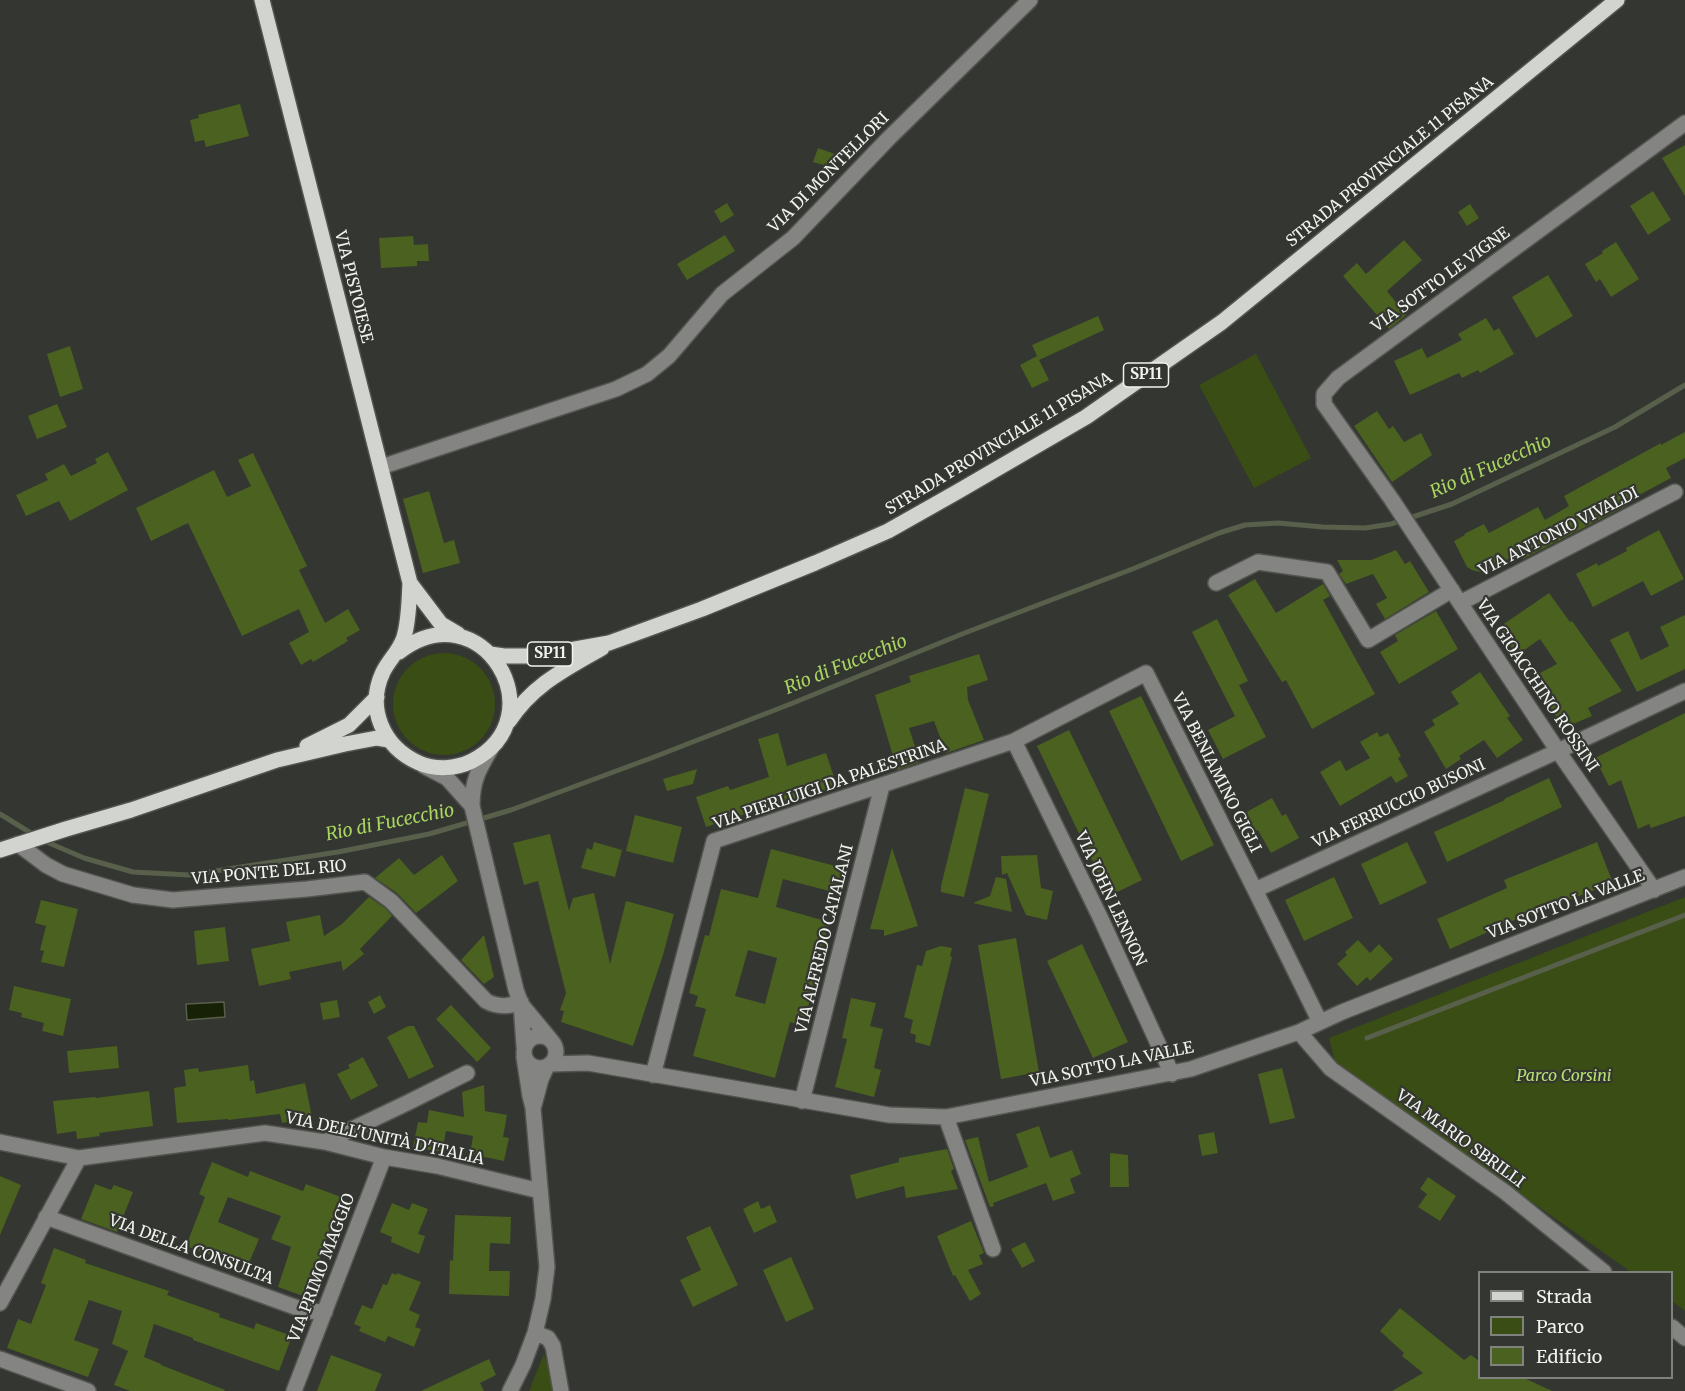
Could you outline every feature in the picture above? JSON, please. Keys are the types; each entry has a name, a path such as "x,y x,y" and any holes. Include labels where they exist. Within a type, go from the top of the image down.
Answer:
{"main road":[{"name":"VIA PISTOIESE","path":"261,0 410,582 405,634 399,652"},
{"name":"STRADA PROVINCIALE 11 PISANA","path":"490,654 536,656 609,643 702,609 888,531 1086,417 1222,322 1617,0"},
{"name":"VIA PISTOIESE","path":"410,582 441,624 465,638"},
{"path":"454,635 465,638 490,654 502,670 509,689 509,709 504,728 492,747 477,759 459,766 440,768 422,765 404,754 389,740 379,720 376,697 383,672 393,658 408,644 430,636 454,635"},
{"name":"STRADA PROVINCIALE 11 PISANA","path":"504,728 520,704 534,690 609,643"},
{"path":"1,850 131,810 277,760 349,725 376,697"},
{"path":"277,760 377,738 389,740"}],"street":[{"name":"VIA DI MONTELLORI","path":"381,467 616,389 647,374 669,356 722,294 793,238 889,138 1030,0"},
{"name":"VIA SOTTO LE VIGNE","path":"1395,506 1324,404 1324,394 1338,378 1685,123"},
{"name":"VIA ANTONIO VIVALDI","path":"1216,583 1258,562 1327,572 1368,640 1675,492"},
{"name":"VIA GIOACCHINO ROSSINI","path":"1395,506 1558,751 1654,890"},
{"name":"VIA BENIAMINO GIGLI","path":"1014,741 1146,673 1320,1022"},
{"name":"VIA FERRUCCIO BUSONI","path":"1255,890 1685,691"},
{"name":"VIA PIERLUIGI DA PALESTRINA","path":"653,1075 714,841 1014,741"},
{"name":"VIA JOHN LENNON","path":"1014,741 1104,926 1172,1074"},
{"path":"492,747 478,770 472,789 472,806 521,1003 547,1268 535,1333 510,1391"},
{"path":"422,765 447,778 472,806"},
{"name":"VIA ALFREDO CATALANI","path":"802,1101 882,786"},
{"name":"VIA PONTE DEL RIO","path":"18,844 46,865 63,874 133,895 173,900 365,882 391,901 486,1001 500,1006 521,1003"},
{"name":"VIA SOTTO LA VALLE","path":"549,1065 588,1063 889,1115 946,1117 1172,1074 1214,1062 1299,1032 1364,1003 1685,877"},
{"path":"521,1003 552,1041 556,1054 541,1079 533,1108"},
{"name":"VIA MARIO SBRILLI","path":"1299,1032 1330,1069 1505,1192 1603,1271"},
{"path":"549,1065 533,1067 529,1064 524,1051 527,1041 536,1036 545,1036 552,1041"},
{"name":"VIA SOTTO LA VALLE","path":"552,1041 561,1050 588,1063"},
{"path":"325,1142 467,1072"},
{"path":"946,1117 993,1249"},
{"name":"VIA DELL'UNITÀ D'ITALIA","path":"0,1142 79,1158 265,1133 325,1142 540,1191"},
{"name":"VIA PRIMO MAGGIO","path":"294,1391 384,1157"},
{"path":"0,1303 79,1158"},
{"name":"VIA DELLA CONSULTA","path":"46,1216 306,1311 325,1312"},
{"path":"1673,1329 1685,1338"},
{"path":"535,1333 548,1338 553,1346 561,1391"},
{"path":"0,1359 88,1391"}],"green space":[{"path":"1256,354 1311,458 1254,488 1199,385"},
{"path":"444,653 463,657 480,668 491,685 495,704 491,723 480,740 463,751 444,755 425,751 408,740 397,723 393,704 397,685 408,668 425,657"},
{"name":"Parco Corsini","path":"1685,897 1685,1311 1673,1302 1673,1271 1630,1271 1335,1063 1329,1038"},
{"path":"544,1354 557,1391 529,1391"}],"shaded area":[{"path":"224,1002 225,1017 187,1020 186,1004"}],"building":[{"path":"240,104 249,136 206,147 204,140 195,142 190,120 199,118 198,115"},
{"path":"1685,145 1685,196 1662,158"},
{"path":"818,148 835,154 831,167 813,162"},
{"path":"1653,191 1671,220 1648,235 1630,206"},
{"path":"727,203 734,215 721,223 714,211"},
{"path":"1470,204 1479,218 1467,226 1458,212"},
{"path":"725,235 735,251 687,280 677,264"},
{"path":"413,236 414,245 428,244 429,261 417,261 417,266 381,268 379,238"},
{"path":"1404,240 1422,260 1387,291 1406,315 1389,329 1343,276 1357,263 1366,274"},
{"path":"1616,242 1639,279 1611,297 1600,279 1596,282 1585,264"},
{"path":"1548,275 1573,316 1536,338 1512,297"},
{"path":"1098,316 1104,330 1039,360 1032,345"},
{"path":"1486,318 1494,331 1499,328 1514,354 1480,373 1478,370 1462,378 1459,373 1410,395 1394,361 1422,348 1427,358 1462,340 1458,334"},
{"path":"70,346 83,389 60,397 47,354"},
{"path":"1037,356 1049,380 1032,388 1020,365"},
{"path":"57,404 67,427 37,439 28,416"},
{"path":"1377,411 1389,429 1393,426 1404,442 1421,433 1432,455 1392,482 1354,426"},
{"path":"1685,432 1685,458 1666,468 1671,478 1626,502 1628,505 1523,559 1520,553 1480,572 1467,567 1454,541 1464,534 1484,524 1489,533 1538,507 1545,520 1569,506 1564,496"},
{"path":"108,452 128,490 70,521 59,501 26,516 16,495 48,480 45,474 64,464 71,476 97,463 95,459"},
{"path":"253,453 307,566 299,570 325,623 348,609 360,630 346,638 348,641 313,662 311,659 301,665 289,643 309,632 299,609 242,636 188,523 151,541 136,508 214,470 227,497 251,486 238,460"},
{"path":"429,491 444,543 454,540 460,563 423,573 403,499"},
{"path":"1659,530 1684,579 1651,596 1643,581 1593,607 1576,574 1627,551 1626,548"},
{"path":"1396,550 1405,564 1410,561 1429,592 1385,619 1376,604 1387,598 1373,574 1346,584 1339,574 1343,571 1337,560 1371,560"},
{"path":"1255,579 1276,613 1323,584 1330,596 1323,600 1375,694 1312,729 1286,680 1282,682 1228,595"},
{"path":"1549,593 1622,691 1588,708 1592,716 1564,728 1535,684 1544,680 1540,673 1557,664 1540,639 1517,655 1498,628"},
{"path":"1436,611 1458,649 1399,684 1380,652 1398,641 1395,635"},
{"path":"1685,615 1685,669 1637,692 1610,640 1628,631 1641,660 1669,646 1660,627"},
{"path":"1217,619 1248,681 1239,685 1266,737 1223,759 1208,730 1235,716 1192,632"},
{"path":"979,654 988,680 967,687 968,700 984,740 946,753 934,721 909,728 920,762 897,770 875,695 911,682 909,676"},
{"path":"1480,672 1510,716 1507,718 1523,740 1497,758 1484,740 1459,756 1461,759 1446,769 1424,732 1435,725 1432,720 1459,704 1451,692"},
{"path":"1141,696 1214,845 1181,861 1109,711"},
{"path":"1685,713 1685,816 1651,828 1649,824 1638,829 1621,780 1609,786 1595,758"},
{"path":"1069,730 1142,880 1109,896 1037,746"},
{"path":"1377,732 1380,737 1388,733 1401,756 1398,758 1408,776 1396,783 1391,776 1340,806 1320,772 1340,760 1346,771 1370,758 1360,742"},
{"path":"778,733 787,766 826,753 837,786 706,827 696,797 728,786 730,790 769,777 758,739"},
{"path":"697,769 693,784 667,791 663,779"},
{"path":"1549,778 1562,807 1447,862 1434,832"},
{"path":"965,788 989,794 964,897 941,892 941,886"},
{"path":"1272,798 1282,816 1286,814 1299,838 1271,853 1258,830 1253,832 1243,814"},
{"path":"635,815 682,827 673,863 626,851"},
{"path":"550,834 569,911 573,898 594,893 610,964 626,901 674,914 633,1046 561,1022 564,1011 560,1010 566,993 538,881 524,885 513,843"},
{"path":"594,842 622,850 615,877 581,868 587,848 592,850"},
{"path":"1407,842 1427,883 1380,905 1361,864"},
{"path":"1597,842 1613,883 1519,918 1450,949 1437,919 1507,888 1504,880"},
{"path":"892,848 918,926 884,936 884,930 870,929"},
{"path":"771,849 843,868 837,893 783,879 776,907 829,922 803,1026 790,1022 775,1078 693,1056 706,1009 695,1006 698,996 689,993 705,935 709,936 721,889 758,898","holes":["748,950 777,958 765,1004 735,996"]},
{"path":"442,855 458,881 416,913 397,893 375,878 399,858 414,875"},
{"path":"1037,855 1041,888 1053,891 1047,920 1026,915 1007,873 1002,875 1001,856"},
{"path":"996,877 1006,879 1012,912 973,903 990,896"},
{"path":"1334,877 1353,918 1304,941 1285,900"},
{"path":"369,897 392,916 360,949 364,954 343,971 341,961 289,972 291,979 259,986 251,949 290,941 286,922 320,915 324,936 342,924"},
{"path":"41,900 78,909 64,967 41,962 44,951 40,950 46,926 35,923"},
{"path":"225,927 229,961 197,965 194,931"},
{"path":"484,935 494,977 484,984 461,960"},
{"path":"1016,938 1039,1072 1001,1079 978,945"},
{"path":"1358,940 1370,953 1379,944 1393,959 1370,981 1367,977 1357,986 1337,964 1347,955 1345,952"},
{"path":"1082,944 1128,1042 1093,1058 1047,961"},
{"path":"941,946 952,948 950,956 952,957 930,1046 915,1042 916,1035 910,1033 913,1020 904,1017 917,965 922,966 926,951"},
{"path":"14,986 71,999 63,1036 42,1031 44,1023 21,1017 22,1013 9,1010"},
{"path":"380,995 386,1007 374,1014 368,1002"},
{"path":"851,998 876,1003 870,1026 883,1029 874,1068 881,1070 874,1097 835,1087 847,1039 842,1038"},
{"path":"337,1000 340,1017 323,1020 320,1003"},
{"path":"451,1005 491,1048 477,1062 436,1019"},
{"path":"408,1026 414,1026 434,1067 409,1079 387,1037"},
{"path":"117,1046 119,1068 69,1073 67,1051"},
{"path":"363,1057 378,1086 351,1100 337,1074 350,1068 348,1065"},
{"path":"248,1065 250,1081 254,1080 256,1094 305,1083 312,1117 282,1123 280,1114 177,1123 174,1088 186,1086 184,1070 198,1068 199,1072"},
{"path":"1282,1068 1295,1118 1270,1124 1258,1074"},
{"path":"484,1085 485,1111 507,1115 503,1137 509,1138 504,1161 470,1154 473,1136 446,1131 442,1152 413,1147 418,1122 427,1123 429,1110 464,1117 462,1092"},
{"path":"149,1091 153,1126 99,1133 100,1136 77,1139 76,1131 57,1134 53,1101"},
{"path":"1039,1126 1050,1158 1072,1150 1081,1174 1070,1179 1075,1193 1053,1201 1046,1183 993,1203 994,1206 990,1207 965,1140 978,1137 989,1182 1028,1167 1016,1134"},
{"path":"1214,1132 1218,1153 1202,1156 1198,1135"},
{"path":"947,1149 954,1169 951,1171 958,1189 906,1198 904,1186 856,1199 850,1175 899,1162 899,1158"},
{"path":"1110,1153 1128,1155 1129,1187 1110,1187"},
{"path":"212,1162 248,1177 250,1171 303,1191 306,1184 341,1197 306,1297 278,1287 291,1247 271,1239 281,1216 228,1197 218,1222 259,1239 249,1263 231,1256 229,1262 186,1246 205,1197 199,1194"},
{"path":"0,1176 21,1185 0,1235"},
{"path":"1428,1177 1456,1196 1440,1221 1418,1207 1427,1194 1420,1189"},
{"path":"95,1184 111,1190 114,1185 133,1192 117,1232 81,1219"},
{"path":"758,1201 761,1209 770,1205 777,1222 754,1233 743,1209"},
{"path":"392,1203 409,1210 412,1203 428,1209 418,1234 425,1236 419,1254 391,1242 392,1237 380,1232"},
{"path":"455,1215 511,1217 510,1244 490,1243 489,1271 510,1271 509,1296 449,1294"},
{"path":"971,1221 984,1253 979,1255 983,1264 968,1270 981,1294 970,1301 955,1275 953,1276 937,1236"},
{"path":"710,1226 738,1285 693,1307 680,1280 701,1270 686,1237"},
{"path":"1025,1242 1035,1261 1022,1268 1011,1249"},
{"path":"54,1248 86,1260 85,1263 169,1291 167,1295 220,1314 219,1317 254,1329 256,1323 292,1336 279,1371 154,1324 144,1357 225,1390 130,1391 114,1385 128,1351 112,1344 122,1311 89,1300 74,1340 99,1349 88,1377 7,1348 18,1319 31,1324 46,1285 41,1283"},
{"path":"791,1257 814,1309 786,1322 763,1270"},
{"path":"392,1273 421,1282 409,1310 420,1315 415,1327 421,1329 414,1347 388,1336 385,1342 359,1331 361,1327 354,1324 362,1305 372,1309 383,1284 387,1285"},
{"path":"1400,1308 1464,1360 1471,1355 1478,1360 1478,1379 1526,1379 1552,1391 1392,1391 1423,1373 1402,1356 1404,1353 1380,1331"},
{"path":"331,1355 382,1374 375,1391 317,1391"},
{"path":"489,1359 496,1375 480,1383 484,1391 421,1391"}],"waterway":[{"name":"Rio di Fucecchio","path":"42,840 84,858 133,872 189,875 338,852 429,834 511,810 654,757 1219,533 1245,525 1278,523 1365,528 1391,524 1452,504 1615,427 1685,385"},
{"name":"Rio di Fucecchio","path":"0,814 34,835"},
{"path":"1367,1038 1685,915"}]}
